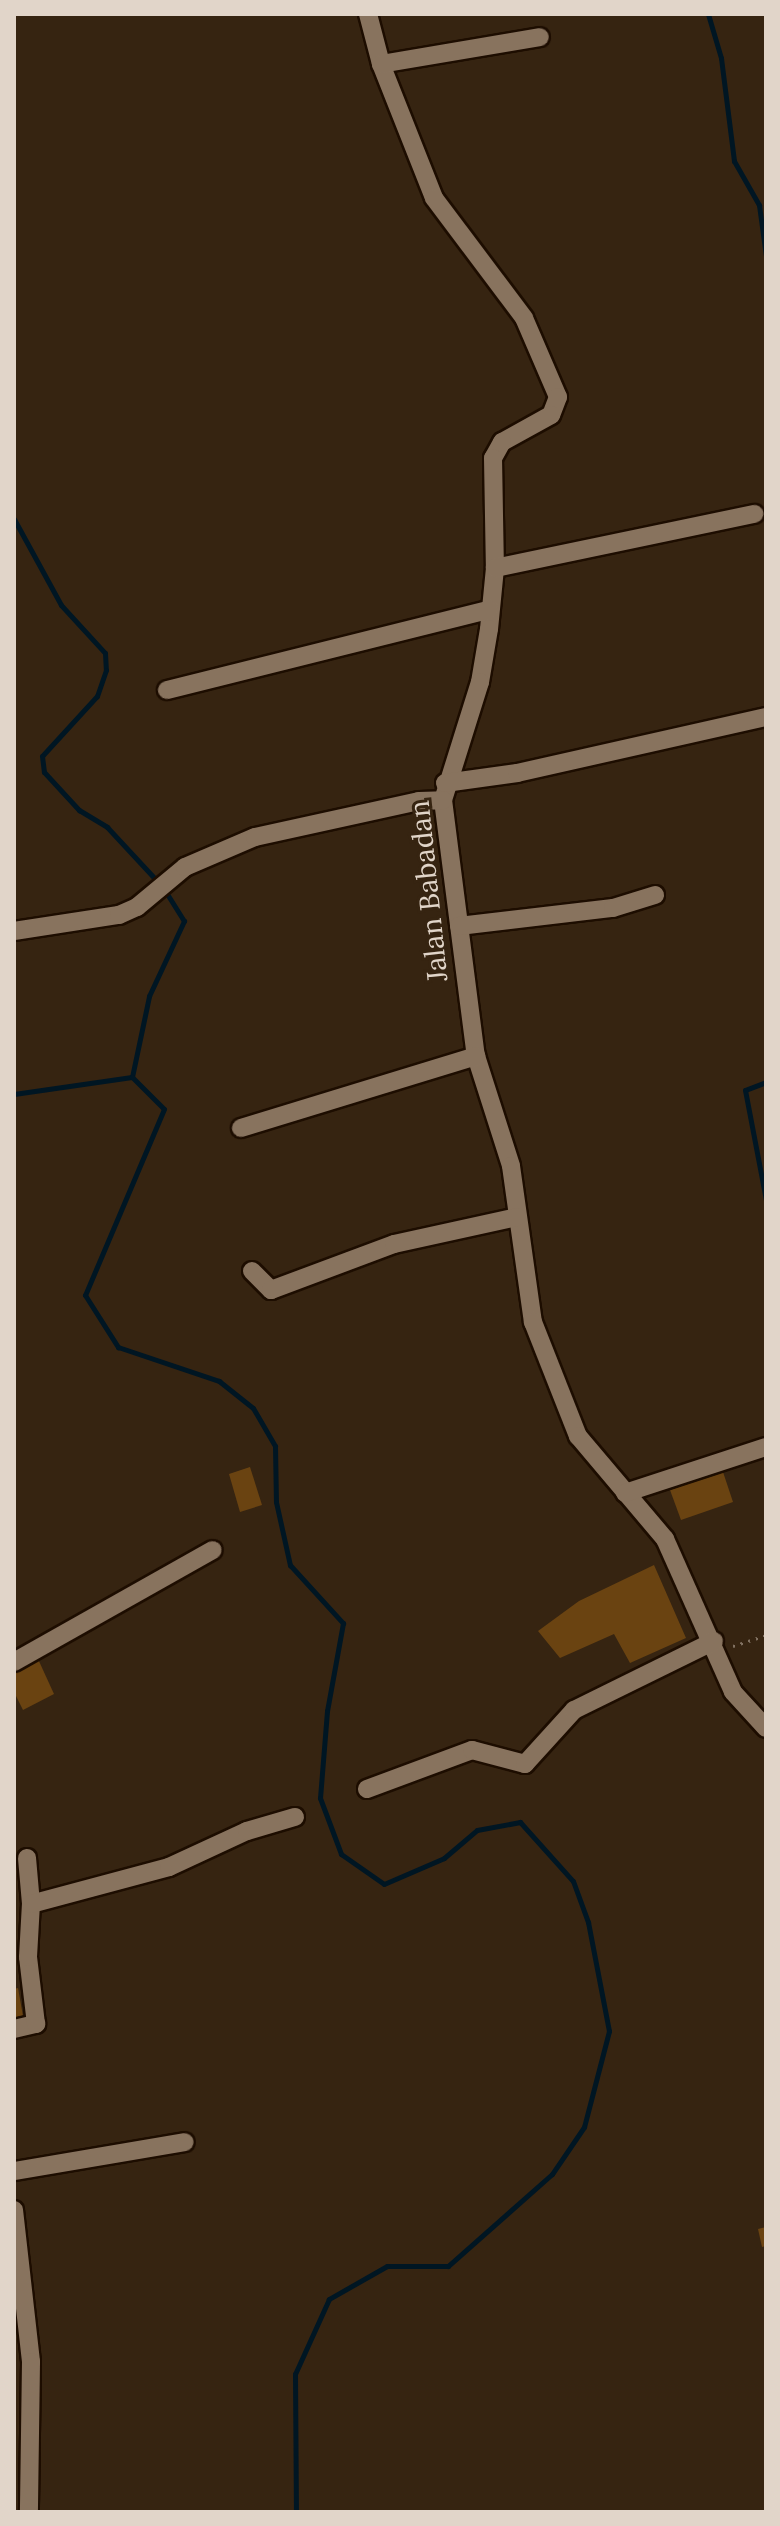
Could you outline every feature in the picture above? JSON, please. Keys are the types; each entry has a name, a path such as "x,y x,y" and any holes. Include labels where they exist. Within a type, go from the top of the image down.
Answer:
{"street":[{"name":"Jalan Babadan","path":"368,14 381,64 434,198 524,318 556,387 557,408 551,415 510,436 493,458 495,568 480,682 444,792 476,1056 511,1166 533,1322 553,1384 578,1436 665,1539 716,1646 733,1692 766,1728"},
{"path":"381,64 540,37"},
{"path":"495,568 754,514"},
{"path":"167,690 489,610"},
{"path":"14,931 119,915 137,907 185,867 255,837 419,801 517,773 766,717"},
{"path":"459,926 613,908 655,895"},
{"path":"241,1128 476,1056"},
{"path":"252,1271 271,1290 394,1244 517,1217"},
{"path":"625,1493 766,1447"},
{"path":"14,1662 213,1550"},
{"path":"367,1789 472,1750 525,1764 574,1710 716,1646"},
{"path":"31,1904 169,1867 247,1831 295,1817"},
{"path":"14,2029 36,2024 28,1957 31,1904 27,1858"},
{"path":"14,2171 185,2142"},
{"path":"14,2210 29,2512"}],"path":[{"path":"716,1646 766,1635"}],"building":[{"path":"250,1467 262,1505 240,1512 229,1474"},
{"path":"723,1472 733,1502 681,1520 670,1490"},
{"path":"654,1565 686,1638 630,1663 614,1634 560,1658 538,1631 579,1601"},
{"path":"38,1659 54,1694 23,1710 14,1692 14,1671"},
{"path":"18,1988 23,2016 14,2018 14,1989"},
{"path":"766,2227 766,2246 762,2247 758,2229"}],"waterway":[{"path":"708,14 721,58 734,161 759,205 766,256"},
{"path":"14,519 61,605 105,653 106,670 97,696 42,756 44,772 79,810 107,827 159,883"},
{"path":"132,1077 149,996 184,921 165,890"},
{"path":"14,1094 132,1077 164,1109 85,1295 118,1347 219,1381 253,1408 275,1446 276,1502 290,1565 343,1623 327,1711 320,1798 341,1854 384,1884 444,1858 477,1830 520,1822 573,1881 588,1922 609,2031 584,2127 552,2174 448,2266 387,2266 329,2299 295,2374 296,2512"},
{"path":"766,1082 745,1090 766,1200"}]}
